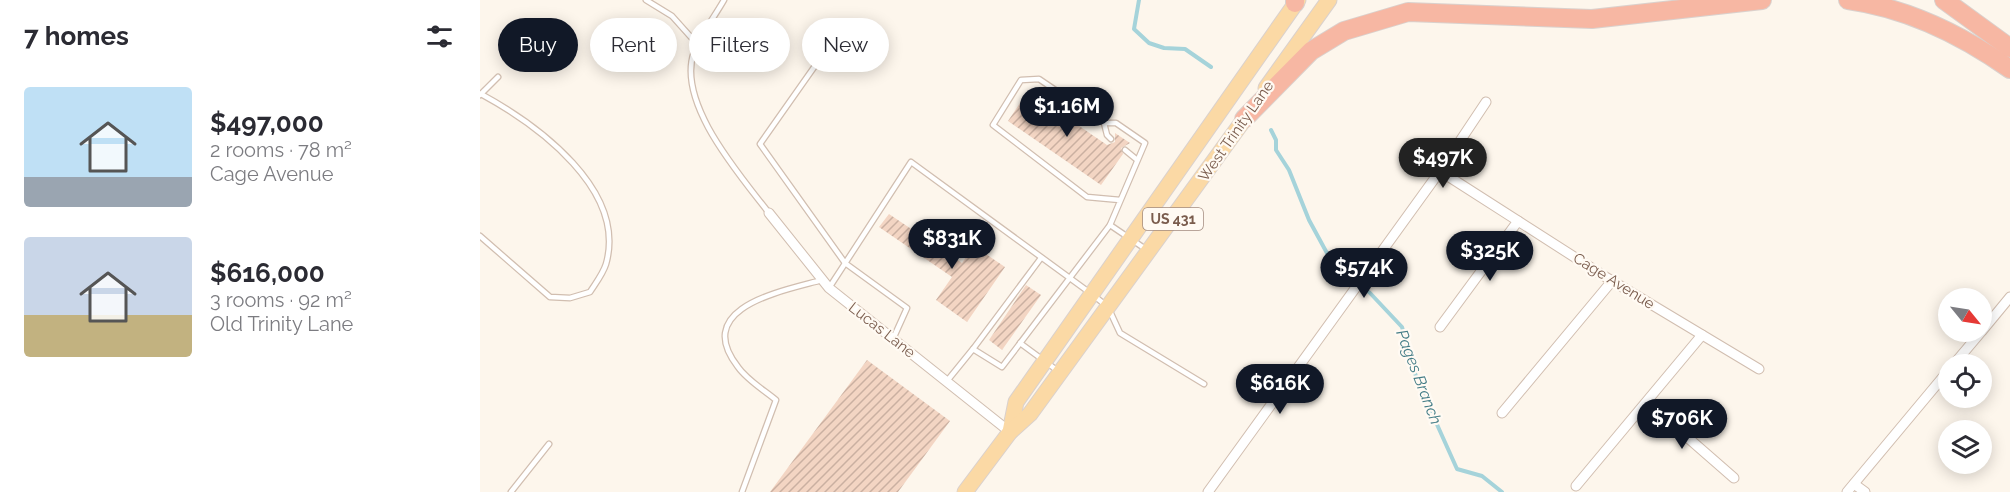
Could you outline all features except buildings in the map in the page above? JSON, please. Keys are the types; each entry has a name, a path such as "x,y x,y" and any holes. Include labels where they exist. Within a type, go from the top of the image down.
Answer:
{"highway":[{"path":"1244,119 1311,51 1344,31 1397,14 1408,12 1592,19 1762,0"},
{"path":"1848,0 1900,11 1990,55 2010,69"},
{"path":"1944,0 2010,48"}],"main road":[{"name":"West Trinity Lane","path":"965,492 1010,432 1030,414 1329,0"},
{"name":"West Trinity Lane","path":"1010,432 1016,402 1093,295 1296,1"}],"street":[{"path":"1208,492 1440,171 1486,102"},
{"name":"Cage Avenue","path":"1440,171 1612,281 1759,369"},
{"name":"Lucas Lane","path":"769,213 825,284 1010,432"},
{"path":"1440,327 1518,221"},
{"path":"1502,413 1612,281"},
{"path":"1992,318 2010,297"},
{"path":"1576,486 1702,335"},
{"path":"1962,354 1972,342"},
{"path":"1847,492 1938,383"},
{"path":"1647,402 1734,478"},
{"path":"1854,484 1865,492"}],"lane":[{"path":"646,0 672,16 689,35"},
{"path":"714,18 724,0"},
{"path":"692,72 691,84 695,103 741,177 769,213"},
{"path":"811,72 760,144 845,263 907,308 893,339"},
{"path":"480,236 550,297 570,298 590,292 606,266 609,238 603,204 589,181 514,112 481,95 498,77"},
{"path":"973,349 1002,367 1110,225 1144,143 1116,123 1104,123 1039,79 1021,80 993,125 1087,197 1120,200"},
{"path":"1104,123 1107,135 1111,139"},
{"path":"1125,150 1136,159"},
{"path":"742,492 776,400 738,368 727,349 726,331 731,318 751,302 825,284 845,263 911,162 1108,307 1120,333 1204,384"},
{"path":"1110,225 1149,251"},
{"path":"947,382 1041,258"},
{"path":"1020,343 1060,373"},
{"path":"511,492 549,444"}],"waterway":[{"path":"1139,0 1134,29 1149,43 1164,48 1185,49 1211,67"},
{"name":"Pages Branch","path":"1271,130 1276,140 1276,150 1289,170 1309,220 1334,266 1370,293 1402,327 1417,380 1457,469 1482,476 1502,492"}]}
